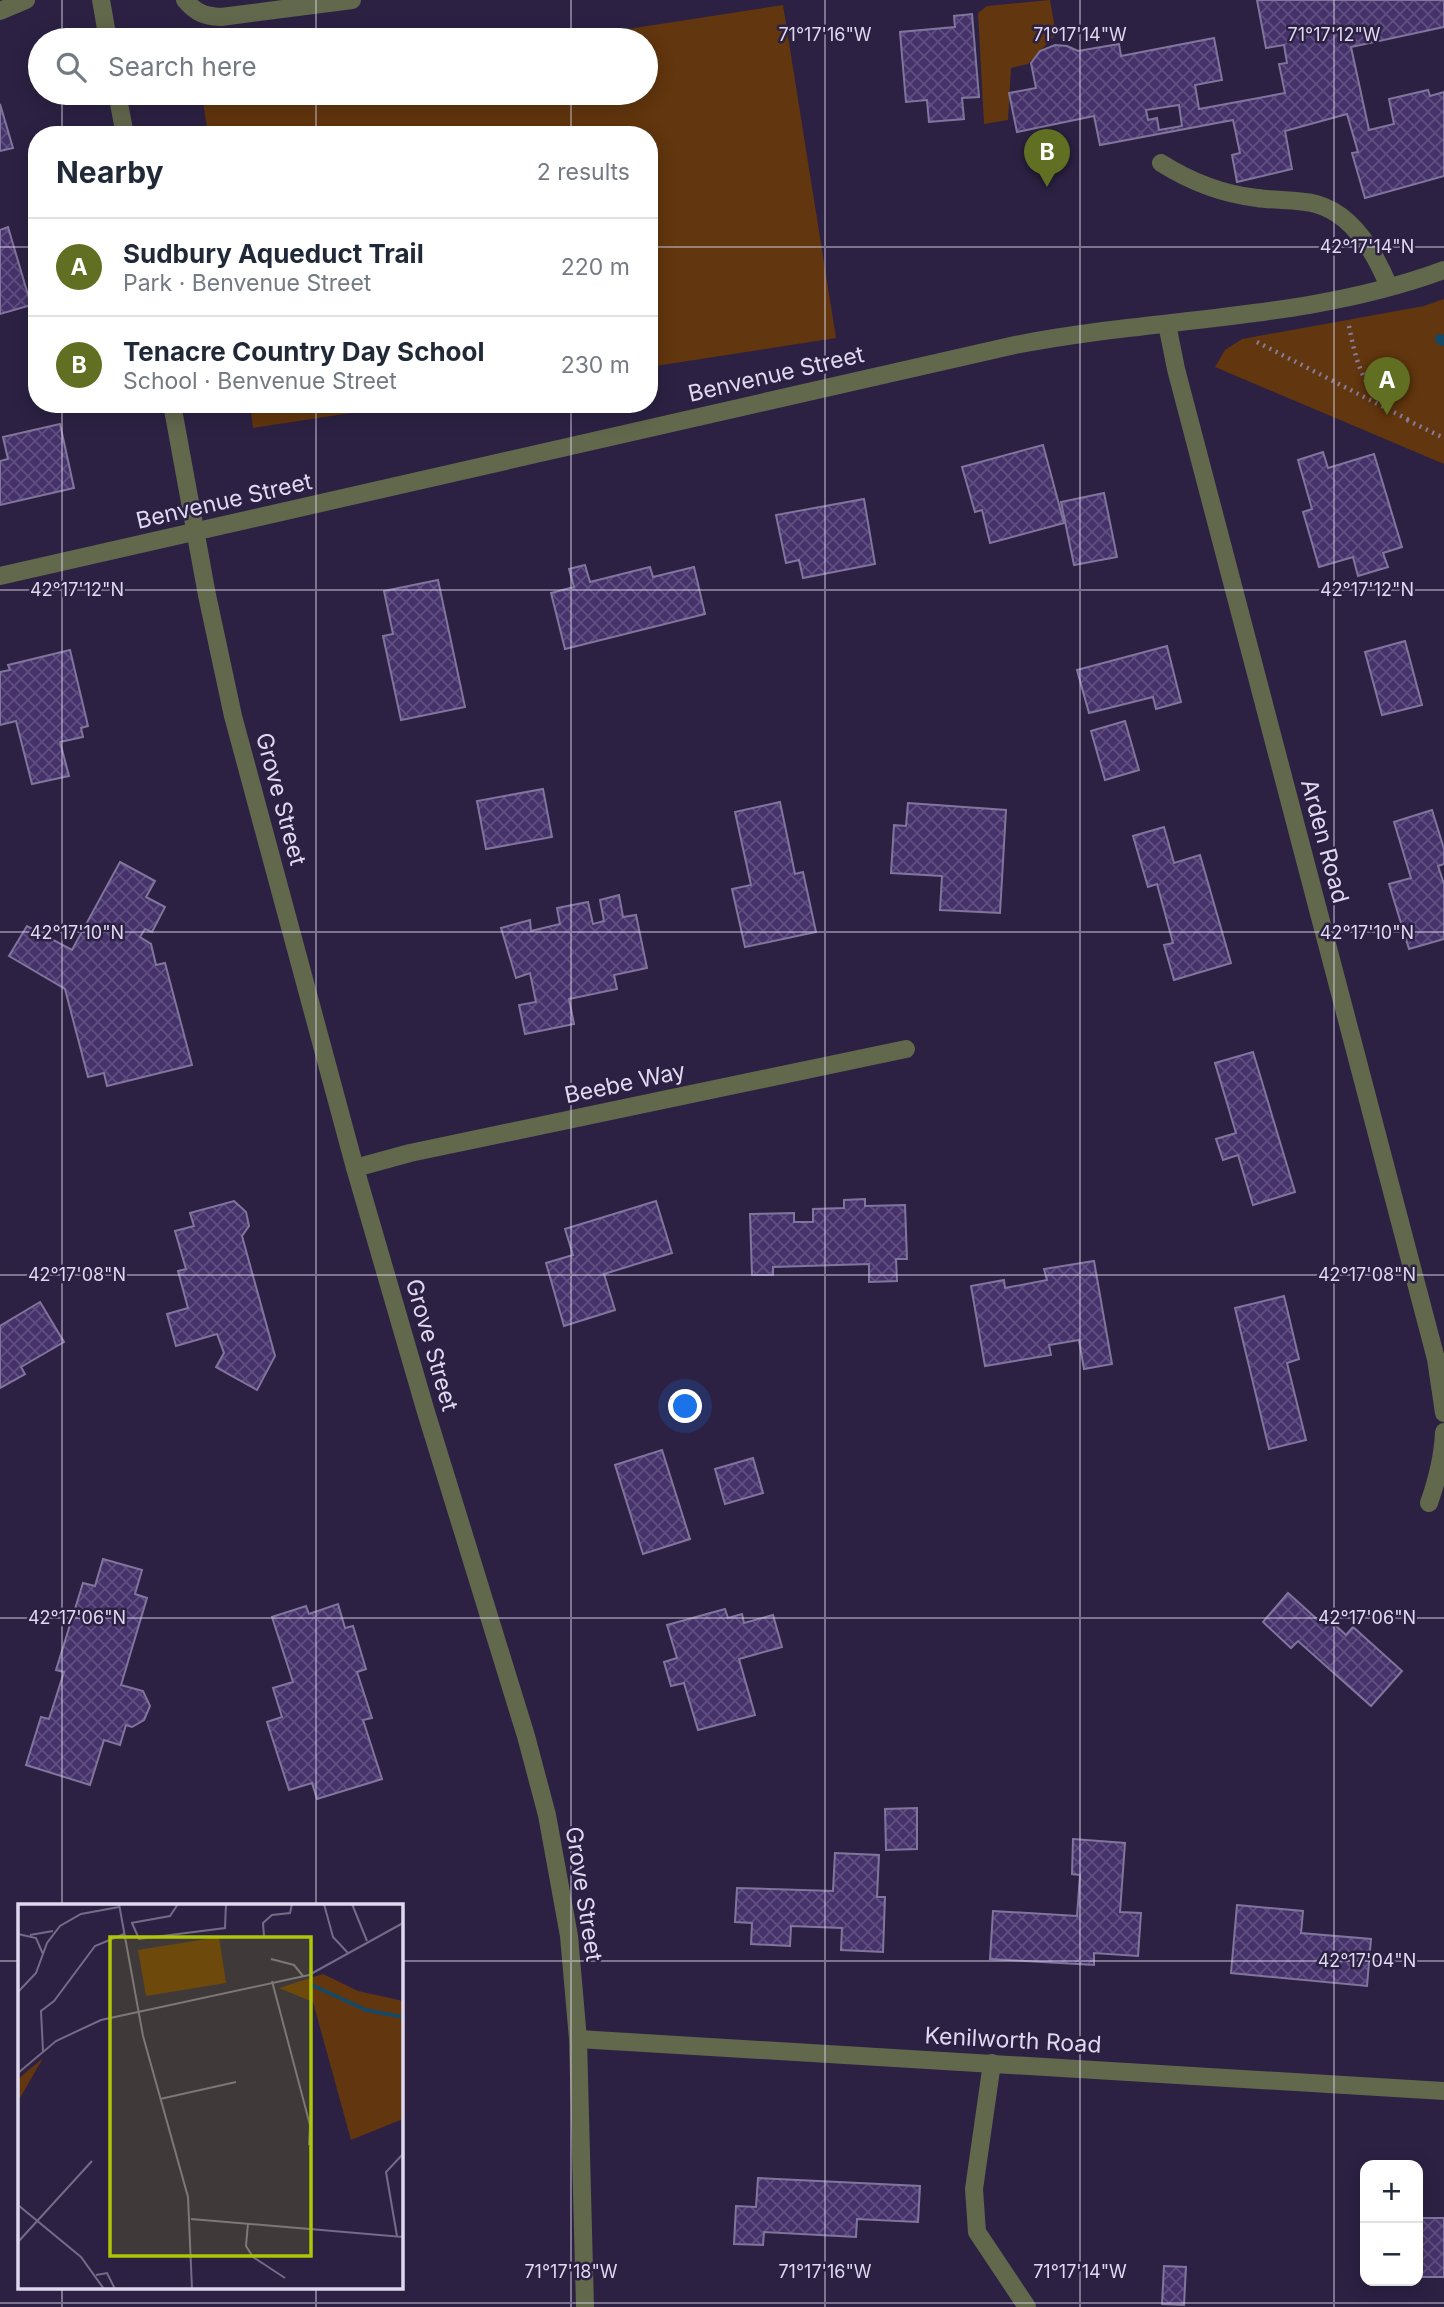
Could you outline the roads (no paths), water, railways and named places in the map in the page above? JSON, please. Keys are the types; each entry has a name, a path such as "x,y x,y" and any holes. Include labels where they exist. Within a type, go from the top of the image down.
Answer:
{"street":[{"path":"0,11 26,0"},
{"path":"101,0 106,28"},
{"path":"185,0 195,11 221,17 352,0"},
{"path":"119,105 123,126"},
{"path":"1161,163 1195,182 1221,191 1256,198 1315,203 1327,208 1354,229 1366,243 1389,287"},
{"name":"Benvenue Street","path":"0,576 1015,345 1072,335 1273,311 1344,298 1444,270"},
{"name":"Arden Road","path":"1167,324 1175,369 1436,1359 1444,1413"},
{"name":"Grove Street","path":"174,413 233,716 355,1168 426,1412 526,1736 547,1815 569,1936 578,2039 586,2307"},
{"name":"Beebe Way","path":"355,1168 422,1151 906,1049"},
{"path":"1429,1503 1438,1477 1444,1448 1444,1432"},
{"name":"Kenilworth Road","path":"578,2039 1444,2091"},
{"path":"992,2063 974,2189 977,2232 1027,2307"}],"waterway":[{"path":"1440,339 1444,341"}],"place":[{"name":"Tenacre Country Day School","path":"1047,187"},
{"name":"Sudbury Aqueduct Trail","path":"1387,415"}]}
